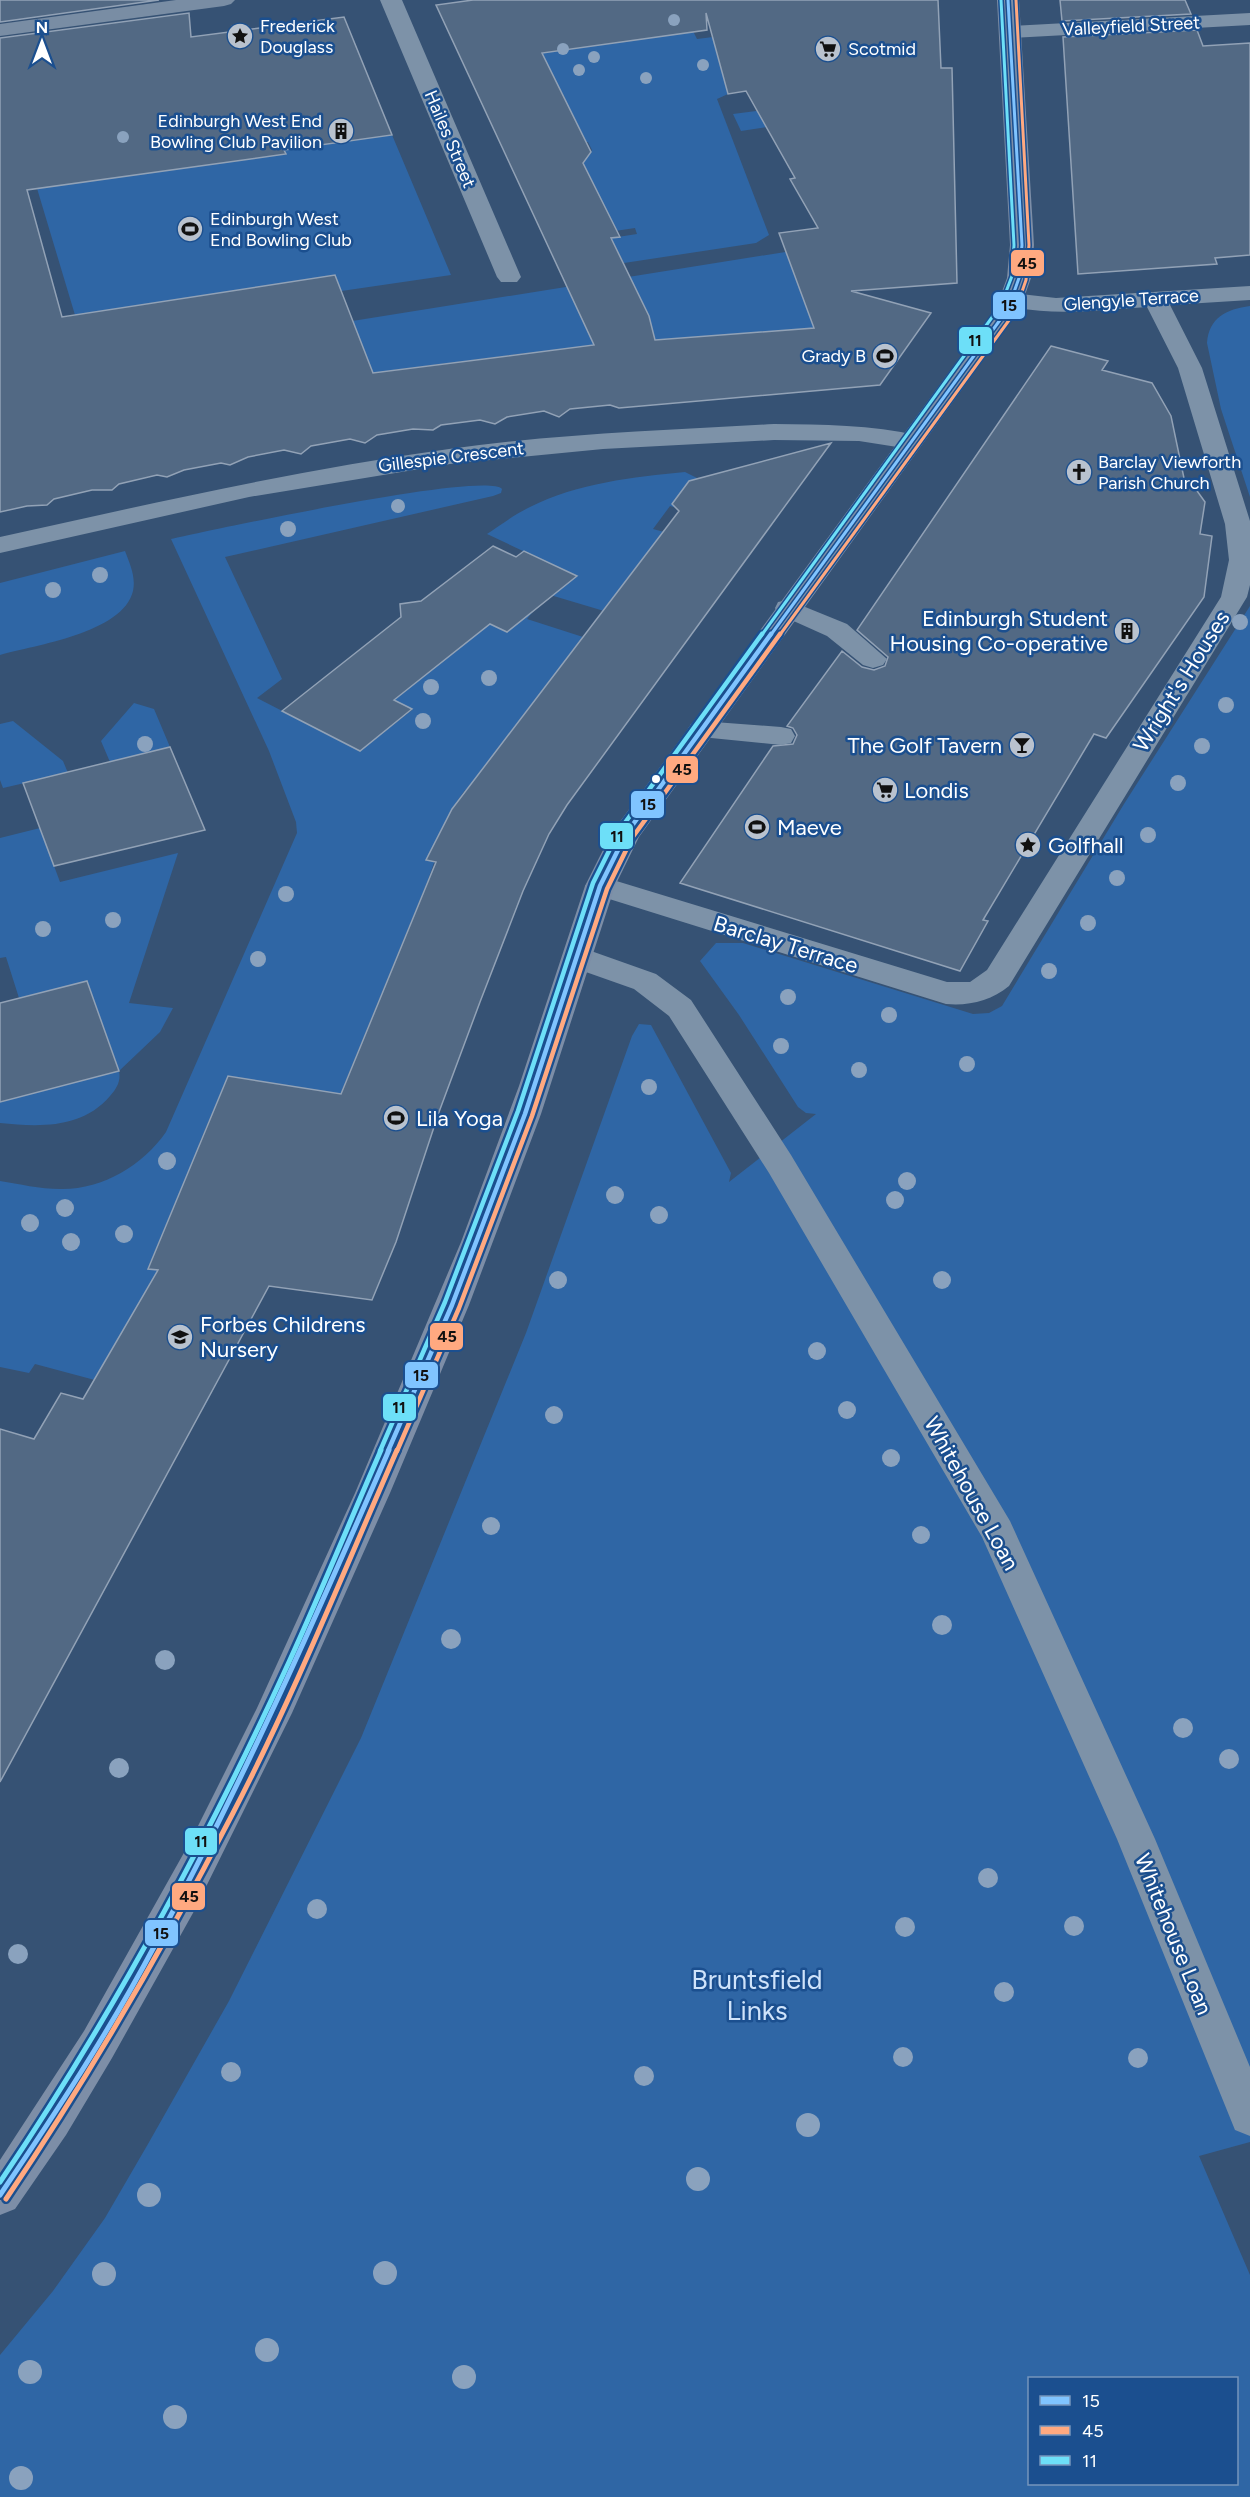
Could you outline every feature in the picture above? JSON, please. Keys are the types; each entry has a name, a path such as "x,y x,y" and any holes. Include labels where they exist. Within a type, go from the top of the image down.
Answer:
{"main road":[{"path":"0,2195 38,2143 77,2083 232,1802 278,1708 385,1469 441,1333 524,1115 600,886 626,834 1011,300 1019,278 1022,245 1016,182 1008,0"}],"street":[{"path":"0,30 224,0"},
{"name":"Hailes Street","path":"391,0 510,277"},
{"name":"Valleyfield Street","path":"1011,32 1250,19"},
{"name":"Glengyle Terrace","path":"1011,300 1056,305 1250,293"},
{"name":"Wright's Houses","path":"973,993 987,988 998,978 1234,597 1240,577 1242,543 1208,426 1186,359 1155,299"},
{"name":"Gillespie Crescent","path":"0,545 249,489 461,454 603,441 774,432 859,433 910,441"},
{"path":"788,608 837,630 873,659"},
{"path":"701,730 781,736"},
{"name":"Barclay Terrace","path":"600,886 938,991 954,994 973,993"},
{"name":"Whitehouse Loan","path":"577,957 644,979 665,992 680,1008 780,1164 977,1494 1017,1573 1131,1829 1250,2116"}],"green space":[{"path":"692,29 697,39 713,37 728,94 717,99 769,235 756,243 624,263 611,238 637,234 635,228 608,232 596,189 588,172 580,173 572,158 588,156 592,150 588,142 566,145 565,98 561,91 554,92 524,62 572,35"},
{"path":"771,109 780,125 741,131 733,114"},
{"path":"387,123 451,275 314,295 285,283 75,315 36,185 285,153 284,150 368,125"},
{"path":"854,241 872,265 824,330 655,340 527,353 394,370 262,391 108,360"},
{"path":"1250,306 1250,497 1221,409 1207,343 1211,327 1220,316 1226,312"},
{"path":"685,472 703,481 681,509 670,506 653,529 664,532 604,611 547,594 527,619 583,637 474,793 465,790 453,807 428,880 340,1095 228,1076 199,1144 256,1154 204,1207 175,1203 148,1268 158,1270 101,1368 209,1398 203,1409 35,1364 29,1373 0,1367 0,1181 52,1189 91,1185 120,1174 156,1144 166,1132 297,833 296,822 269,751 171,539 289,514 400,495 448,488 484,486 502,489 501,493 493,496 225,557 282,679 257,698 360,751 412,710 394,700 490,624 500,628 522,611 538,558 487,534 524,510 567,492 606,482"},
{"path":"125,551 131,566 134,586 126,605 113,617 76,635 0,655 0,583"},
{"name":"Bruntsfield Links","path":"1250,606 1250,2142 1199,2156 1250,2275 1250,2497 0,2497 0,2355 53,2291 105,2218 229,2001 361,1738 526,1333 632,1036 639,1024 651,1025 731,1173 729,1182 816,1114 806,1113 798,1107 739,1015 700,961 716,943 743,943 973,1014 989,1013 1002,1006 1124,804"},
{"path":"134,703 154,709 170,747 110,762 101,741"},
{"path":"13,721 63,761 68,773 3,788 0,780 0,724"},
{"path":"40,828 60,882 178,853 129,1003 173,1008 160,1032 119,1071 119,1081 116,1087 99,1107 86,1115 59,1123 30,1125 0,1123 0,1102 119,1070 87,981 19,998 6,957 0,958 0,838"}],"building":[{"path":"0,0 159,0 0,22"},
{"path":"473,0 938,0 941,68 952,68 957,283 851,291 931,313 880,385 619,408 610,405 570,409 559,417 544,411 507,417 495,424 480,420 441,425 433,430 413,429 377,435 365,443 350,439 311,446 301,454 284,450 248,457 230,465 221,463 184,470 167,477 157,475 119,484 112,490 92,490 54,499 47,505 27,506 0,512 0,38 189,13 191,37 344,17 392,135 284,150 286,154 27,190 62,317 335,275 373,373 594,345 436,5","holes":["706,13 728,94 746,91 795,178 790,179 818,228 779,233 814,328 655,340 649,316 611,238 620,237 583,163 591,152 542,53 707,30"]},
{"path":"1060,0 1185,0 1191,14 1062,21"},
{"path":"1197,30 1203,46 1250,43 1250,255 1215,258 1217,264 1078,274 1063,37"},
{"path":"1051,346 1108,361 1102,370 1152,383 1171,416 1185,483 1195,488 1205,502 1200,534 1212,536 1204,597 1106,738 1094,734 983,920 988,921 960,971 680,883 773,746 793,744 797,735 793,728 787,726 842,651 862,667 874,670 885,666 888,657 857,630"},
{"path":"831,443 567,805 549,834 523,891 480,1002 439,1112 396,1242 372,1300 269,1286 0,1782 0,1429 34,1439 61,1393 83,1399 158,1270 148,1269 228,1076 341,1094 436,862 426,860 452,809 679,511 672,504 689,481"},
{"path":"493,546 516,557 524,551 577,576 507,632 490,624 394,700 412,709 360,751 282,711 401,617 400,604 421,601"},
{"path":"170,747 205,830 54,866 23,783"},
{"path":"87,981 119,1071 0,1102 0,1003"}],"transit line":[{"name":"11","path":"0,2182 61,2092 147,1943 221,1804 289,1662 445,1302 518,1111 593,883 619,831 1001,305 1012,276 1014,245 1001,0"},
{"name":"15","path":"0,2195 67,2096 154,1947 227,1807 295,1665 452,1305 525,1114 600,886 626,834 1008,309 1019,278 1022,245 1008,0"},
{"name":"45","path":"6,2199 73,2100 160,1951 234,1811 302,1668 459,1308 532,1116 607,889 632,838 1015,312 1026,280 1029,245 1016,0"}],"place":[{"name":"Frederick Douglass","path":"240,36"},
{"name":"Scotmid","path":"828,49"},
{"name":"Edinburgh West End Bowling Club Pavilion","path":"341,131"},
{"name":"Edinburgh West End Bowling Club","path":"190,229"},
{"name":"Grady B","path":"885,356"},
{"name":"Barclay Viewforth Parish Church","path":"1079,472"},
{"name":"Edinburgh Student Housing Co-operative","path":"1127,631"},
{"name":"The Golf Tavern","path":"1022,745"},
{"name":"Londis","path":"885,790"},
{"name":"Maeve","path":"757,827"},
{"name":"Golfhall","path":"1028,845"},
{"name":"Lila Yoga","path":"396,1118"},
{"name":"Forbes Childrens Nursery","path":"180,1337"}]}
